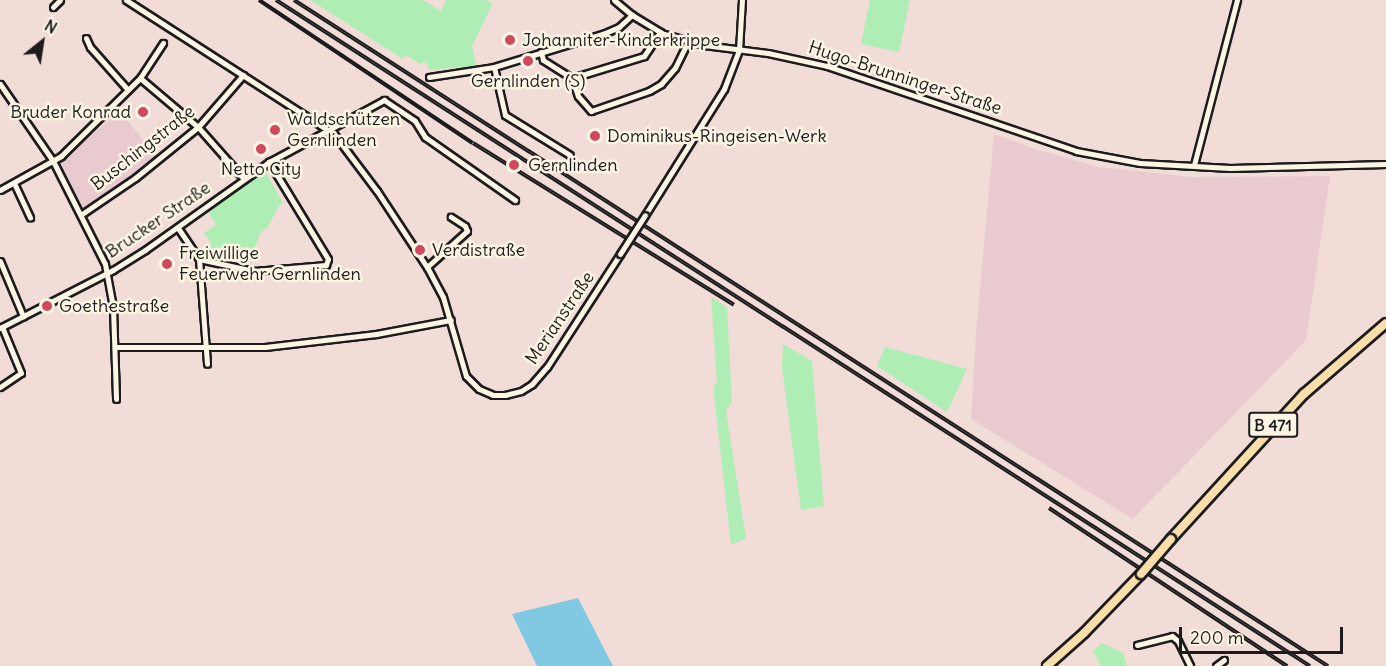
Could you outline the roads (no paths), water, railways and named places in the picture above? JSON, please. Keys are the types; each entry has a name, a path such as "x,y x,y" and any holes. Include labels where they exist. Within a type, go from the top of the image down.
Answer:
{"highway":[{"name":"B 471","path":"1047,666 1084,633 1141,574 1304,394 1386,323"}],"street":[{"path":"53,7 60,0"},
{"name":"Merianstraße","path":"126,0 328,129 377,191 427,267 443,297 451,320 458,357 466,376 479,389 492,395 521,391 532,384 547,367 710,115 724,90 739,50 742,0"},
{"name":"Hugo-Brunninger-Straße","path":"614,0 632,15 660,32 688,41 827,66 1076,151 1140,163 1230,168 1386,164"},
{"path":"1194,165 1238,0"},
{"path":"429,77 494,67 612,31 632,15"},
{"path":"572,78 644,56 660,32"},
{"path":"86,38 90,47 128,90"},
{"path":"541,52 543,60 572,78 578,96 591,111 649,91 661,84 675,68 688,41"},
{"path":"0,190 53,161 140,78 162,43"},
{"path":"494,67 505,115 570,155"},
{"name":"Buschingstraße","path":"82,214 135,178 198,128 243,75"},
{"path":"140,78 198,128 244,179"},
{"path":"0,84 53,161 82,214 105,264 113,307 116,399"},
{"name":"Brucker Straße","path":"1,327 106,272 178,228 269,162 384,100 415,121 425,137 515,200"},
{"path":"199,259 254,271 326,266 328,259 269,162"},
{"path":"14,183 30,217"},
{"path":"427,267 467,231 465,225 451,217"},
{"path":"178,228 199,259 207,364"},
{"path":"0,261 23,316"},
{"path":"115,347 269,346 376,334 451,320"},
{"path":"0,387 21,373 1,327"},
{"path":"1137,645 1172,636 1178,641 1190,666"},
{"path":"1216,666 1224,660"}],"water":[{"path":"578,598 613,666 537,666 512,614"}],"railway":[{"path":"259,0 473,143 734,305"},
{"path":"276,0 1310,666"},
{"path":"294,0 1328,666"},
{"path":"1049,508 1287,666"}],"place":[{"name":"Johanniter-Kinderkrippe","path":"510,40"},
{"name":"Gernlinden (S)","path":"528,61"},
{"name":"Bruder Konrad","path":"143,112"},
{"name":"Waldschützen Gernlinden","path":"275,130"},
{"name":"Dominikus-Ringeisen-Werk","path":"595,136"},
{"name":"Netto City","path":"261,149"},
{"name":"Gernlinden","path":"514,165"},
{"name":"Verdistraße","path":"420,250"},
{"name":"Freiwillige Feuerwehr Gernlinden","path":"167,264"},
{"name":"Goethestraße","path":"47,306"}]}
